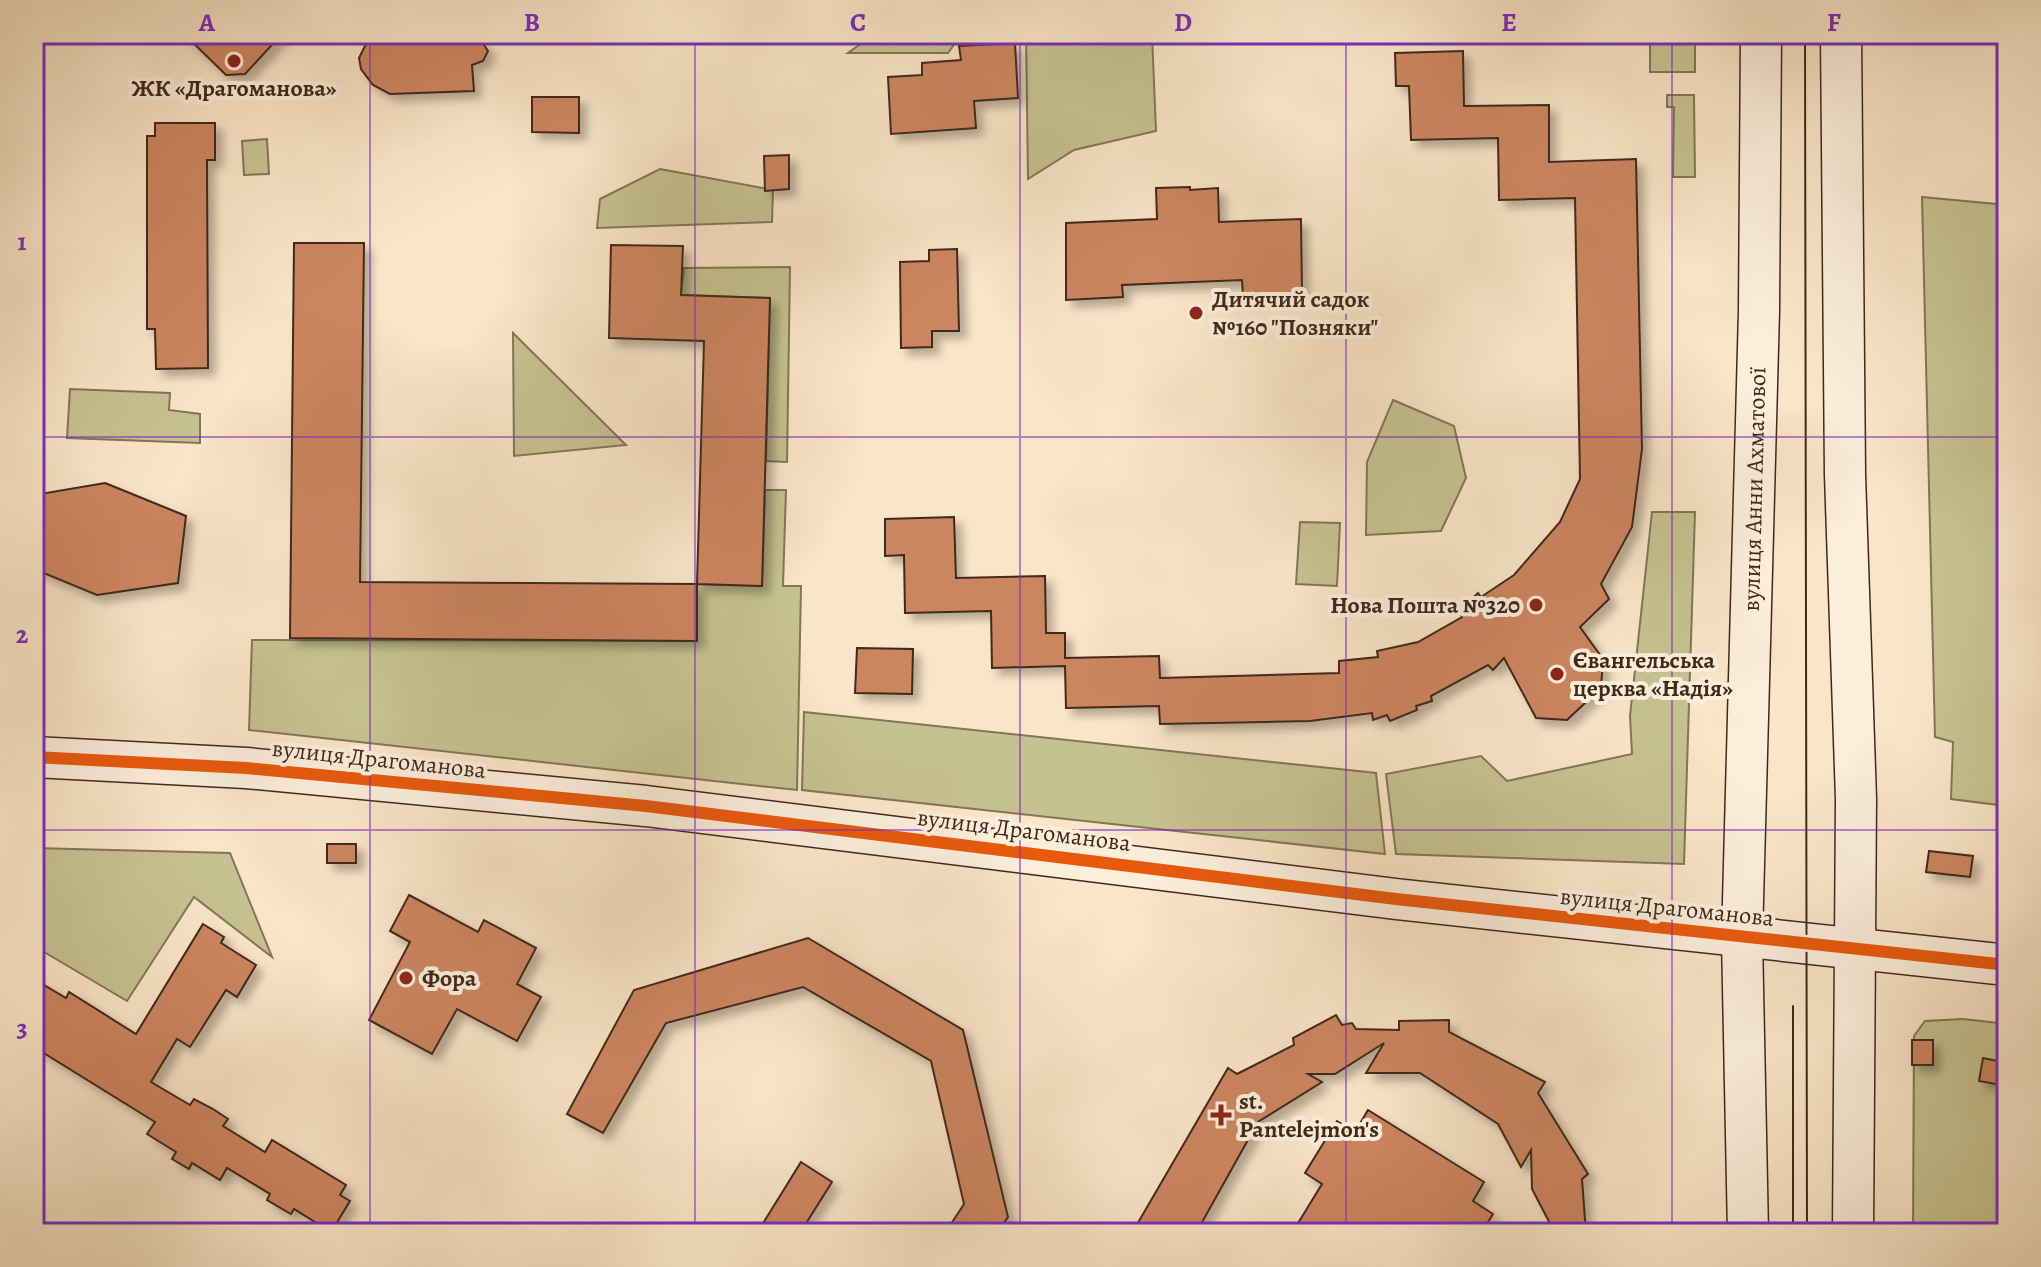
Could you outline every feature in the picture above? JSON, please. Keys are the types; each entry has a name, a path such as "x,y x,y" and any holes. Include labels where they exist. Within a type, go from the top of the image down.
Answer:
{"main road":[{"name":"вулиця Анни Ахматової","path":"1748,1233 1742,938 1759,326 1761,34"},
{"path":"1841,34 1845,475 1856,799 1853,1233"},
{"name":"вулиця Драгоманова","path":"34,757 246,768 646,806 1742,938 2007,965"}],"shaded area":[{"path":"874,34 994,34 960,36 948,53 848,53"},
{"path":"1026,34 1152,34 1156,131 1074,150 1028,179"},
{"path":"1650,34 1695,34 1695,72 1650,72"},
{"path":"1667,95 1694,95 1695,177 1673,177 1674,107 1667,107"},
{"path":"267,139 269,174 244,175 242,141"},
{"path":"660,169 773,190 772,222 597,228 600,199"},
{"path":"1922,197 2007,205 2007,806 1951,799 1953,742 1935,737"},
{"path":"790,267 787,462 766,461 770,298 681,295 684,268"},
{"path":"513,333 626,445 514,456"},
{"path":"70,389 170,393 169,410 200,414 200,443 67,438"},
{"path":"1393,400 1454,426 1466,478 1441,531 1366,535 1367,462"},
{"path":"765,490 786,490 783,586 801,586 797,790 249,730 252,640 697,641 697,584 762,586"},
{"path":"1652,512 1695,512 1684,864 1396,854 1386,774 1481,756 1507,781 1632,754 1630,716"},
{"path":"1300,522 1340,523 1337,586 1296,584"},
{"path":"804,712 1376,773 1385,854 802,790"},
{"path":"34,848 230,853 272,957 194,897 127,1001 34,946"},
{"path":"1963,1019 2007,1024 2007,1233 1913,1233 1914,1036 1925,1021"}],"building":[{"name":"ЖК «Драгоманова»","path":"184,34 282,34 245,74 226,75"},
{"path":"371,34 470,34 470,40 482,42 488,51 483,61 472,65 474,91 390,94 373,85 361,69 359,58"},
{"path":"1015,43 1018,98 974,101 976,128 891,134 888,77 922,75 922,63 961,60 959,46"},
{"path":"1463,51 1464,106 1549,105 1549,162 1636,159 1642,449 1632,527 1601,584 1609,599 1580,627 1603,659 1601,688 1567,720 1536,718 1504,658 1493,670 1488,665 1431,696 1432,701 1416,706 1417,710 1390,721 1387,715 1373,720 1372,713 1310,721 1160,724 1159,706 1066,708 1065,666 992,668 991,611 905,613 904,555 885,556 885,519 954,517 956,578 1045,576 1046,633 1065,633 1065,658 1159,656 1160,678 1339,673 1339,661 1378,657 1377,651 1418,642 1462,617 1459,611 1478,593 1481,597 1514,575 1560,522 1580,479 1575,198 1499,200 1498,138 1411,140 1409,86 1396,86 1395,53"},
{"path":"532,97 579,97 579,133 532,132"},
{"path":"155,123 215,123 215,160 207,160 208,368 156,369 155,329 147,329 147,136 155,136"},
{"path":"789,155 789,189 765,191 764,156"},
{"path":"1190,187 1190,190 1218,188 1219,222 1301,219 1302,293 1243,296 1242,280 1122,285 1123,297 1066,300 1066,223 1157,219 1156,188"},
{"path":"294,243 364,243 360,582 697,584 697,641 290,638"},
{"path":"611,245 683,246 681,295 770,298 762,586 697,584 704,341 609,338"},
{"path":"957,249 959,331 932,331 932,347 901,348 900,262 929,261 929,250"},
{"path":"105,483 186,516 178,583 97,595 34,569 34,495"},
{"path":"857,648 913,649 912,694 855,693"},
{"path":"327,844 356,844 356,863 327,863"},
{"path":"1929,851 1973,856 1970,877 1926,872"},
{"path":"409,895 478,932 484,920 536,948 517,984 541,997 517,1041 457,1009 432,1054 369,1020 410,942 390,931"},
{"path":"203,924 224,937 221,943 256,965 237,997 226,990 190,1047 177,1039 151,1082 190,1105 194,1099 213,1109 228,1119 223,1126 265,1152 272,1140 346,1185 340,1195 350,1201 331,1232 294,1209 291,1214 267,1200 270,1194 227,1168 220,1180 192,1163 189,1169 172,1159 176,1152 147,1134 155,1122 34,1047 34,979 66,998 69,992 136,1034"},
{"path":"808,938 963,1030 1008,1217 997,1233 945,1233 964,1204 931,1061 803,987 666,1023 603,1133 567,1114 634,990"},
{"path":"1336,1015 1342,1025 1352,1023 1356,1029 1399,1030 1399,1021 1449,1020 1449,1032 1545,1082 1538,1093 1588,1174 1582,1179 1586,1233 1555,1233 1532,1189 1531,1150 1521,1167 1498,1124 1420,1073 1366,1073 1384,1043 1335,1074 1308,1074 1322,1082 1258,1122 1196,1233 1132,1233 1228,1068 1237,1074 1294,1045 1293,1038"},
{"path":"1912,1040 1933,1040 1933,1065 1912,1065"},
{"path":"1983,1058 2007,1063 2007,1086 1979,1081"},
{"path":"1368,1110 1484,1182 1473,1201 1493,1214 1481,1233 1292,1233 1322,1184 1305,1173 1337,1121 1355,1132"},
{"path":"801,1162 832,1182 800,1233 757,1233"}],"tram line":[{"path":"1805,34 1807,1233"},
{"path":"1793,1006 1793,1233"}],"cycle path":[{"path":"34,757 246,768 646,806 1396,899 2007,965"}],"place":[{"name":"ЖК «Драгоманова»","path":"234,61"},
{"name":"Дитячий садок №160 \"Позняки\"","path":"1196,313"},
{"name":"Нова Пошта №320","path":"1536,605"},
{"name":"Євангельська церква «Надія»","path":"1557,674"},
{"name":"Фора","path":"406,978"},
{"name":"st. Pantelejmon's","path":"1221,1115"}]}
